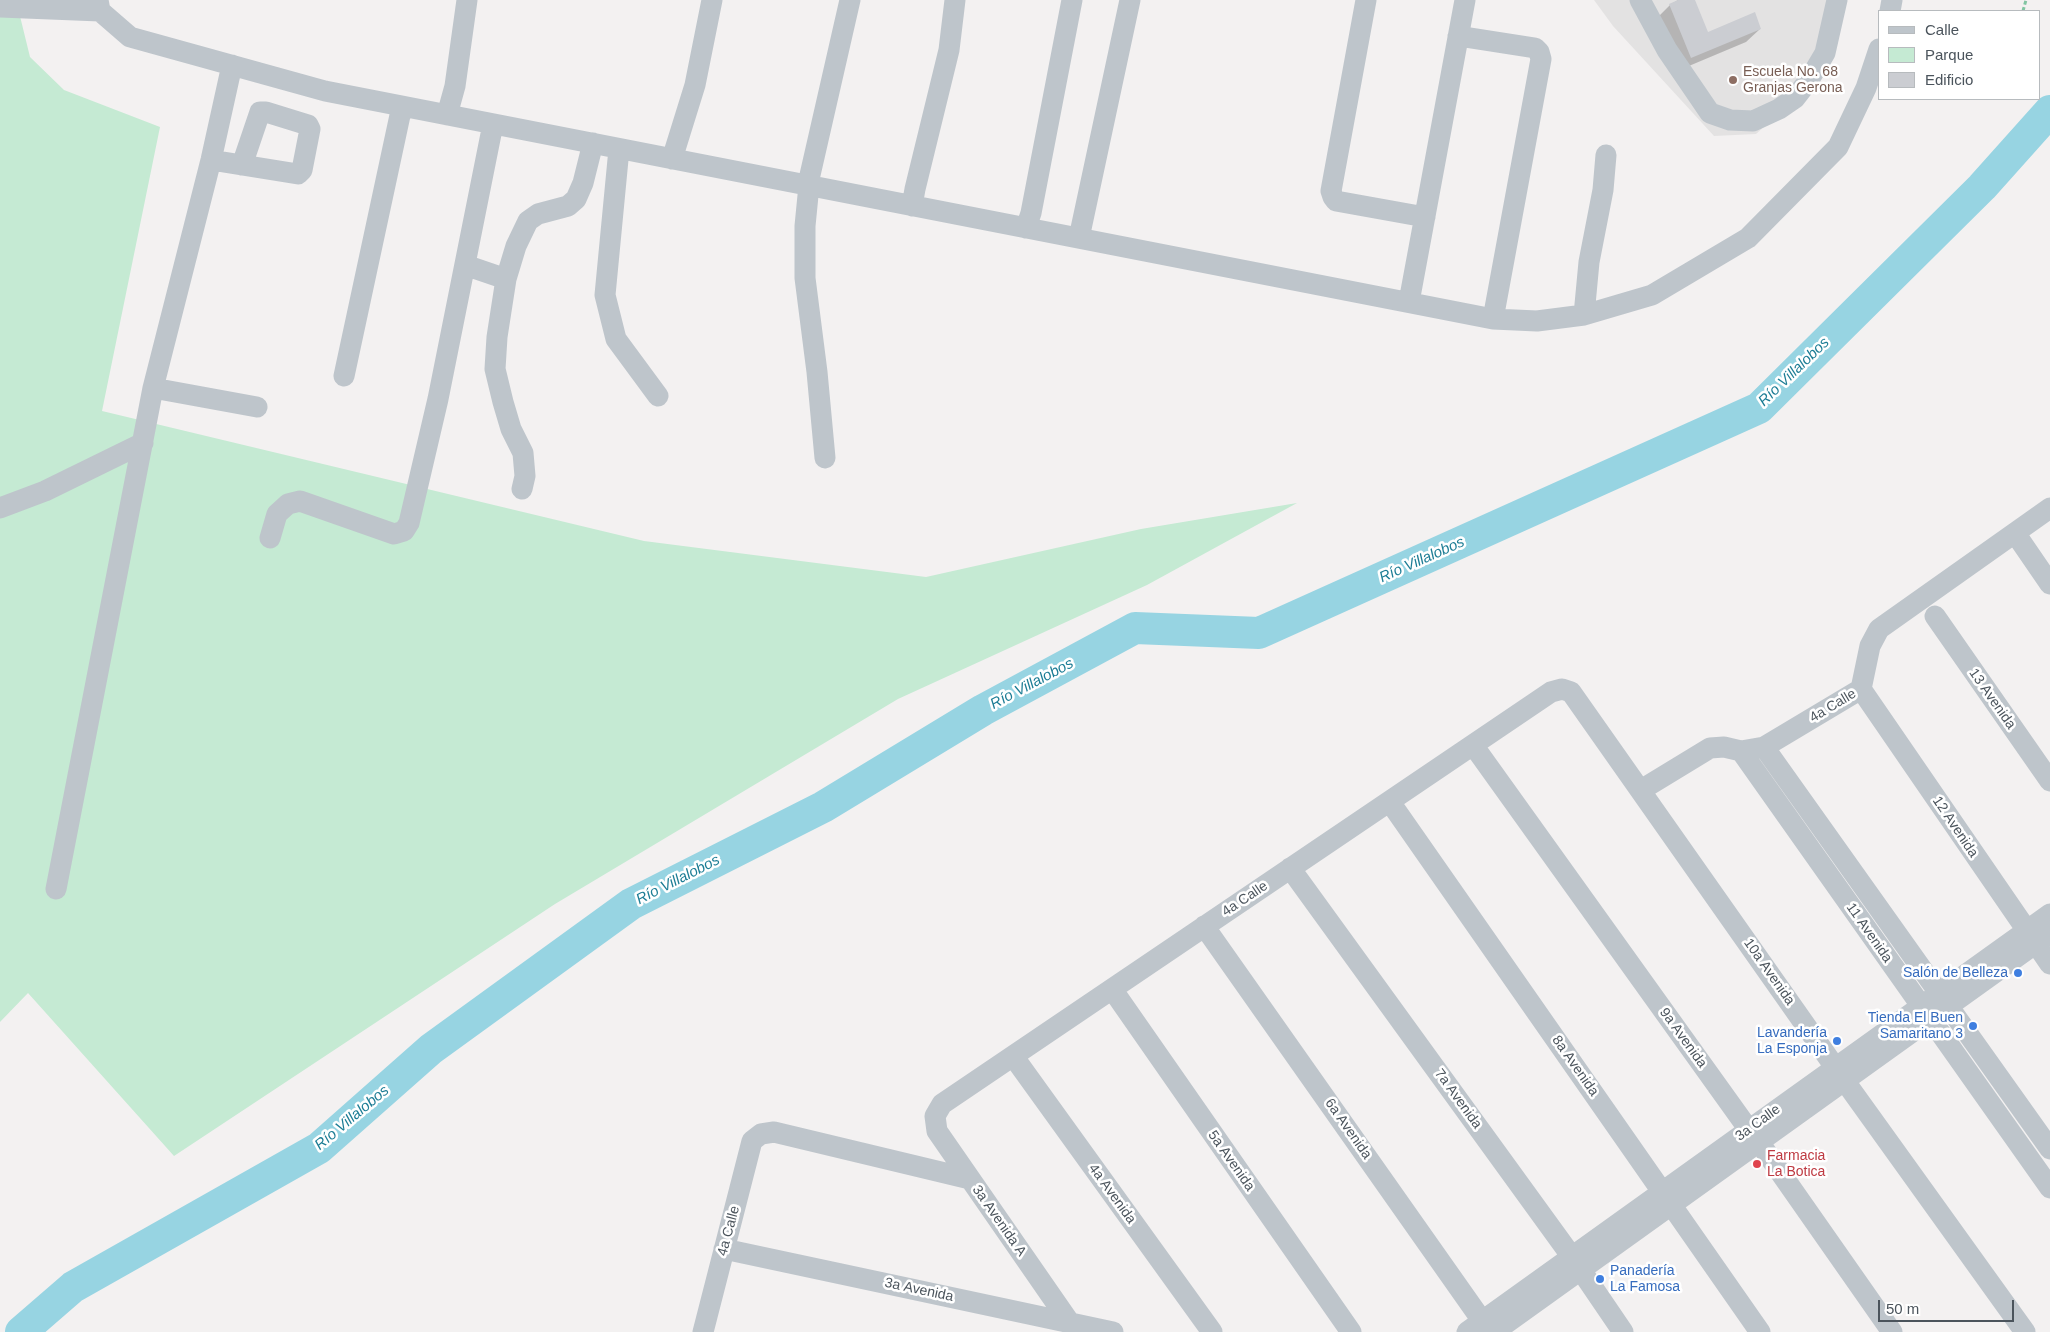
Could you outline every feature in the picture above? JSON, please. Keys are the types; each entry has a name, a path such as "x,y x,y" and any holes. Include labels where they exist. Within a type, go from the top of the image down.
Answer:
{"street":[{"path":"447,115 455,86 467,0"},
{"path":"672,159 695,85 712,0"},
{"path":"825,458 817,372 805,278 805,226 809,185 850,0"},
{"path":"912,206 949,50 955,0"},
{"path":"1026,228 1072,0"},
{"path":"1079,238 1130,0"},
{"path":"1366,0 1332,191 1333,197 1336,201 1424,216"},
{"path":"1409,302 1465,0"},
{"path":"1640,0 1666,50 1710,112 1730,120 1753,121 1779,109 1795,98 1809,80 1824,53 1837,0"},
{"path":"0,7 99,5 130,37 325,91 1493,319 1537,320 1584,316 1652,295 1748,238 1838,147 1866,88 1878,52"},
{"path":"1458,36 1536,48 1541,59 1493,319"},
{"path":"56,889 153,388 211,160 232,66"},
{"path":"344,376 402,106"},
{"path":"270,538 277,514 288,504 300,501 394,534 404,531 409,523 438,399 493,124"},
{"path":"522,489 525,476 523,453 511,428 502,402 495,369 497,337 506,279 516,246 528,221 538,214 568,206 576,199 583,183 593,144"},
{"path":"619,149 605,295 616,339 658,396"},
{"path":"1584,316 1589,262 1603,190 1606,155"},
{"path":"211,160 242,164"},
{"path":"465,265 506,279"},
{"path":"153,388 257,407"},
{"path":"0,508 45,491 143,443"},
{"name":"4a Calle","path":"1640,790 1710,748 1724,747 1741,750 1764,747 1861,689 1870,646 1879,629 2050,508"},
{"path":"2014,533 2050,584"},
{"name":"13 Avenida","path":"1934,616 2050,781"},
{"name":"4a Calle","path":"935,1116 942,1104 1551,692 1562,689"},
{"name":"10a Avenida","path":"1562,689 1571,692 1840,1074 2025,1332"},
{"name":"12 Avenida","path":"1861,689 2037,936 2050,964"},
{"name":"9a Avenida","path":"1473,745 1754,1136 1892,1332"},
{"name":"11 Avenida","path":"1764,747 2050,1149"},
{"name":"11 Avenida","path":"1741,750 2050,1188"},
{"name":"8a Avenida","path":"1390,802 1760,1332"},
{"name":"7a Avenida","path":"1290,868 1576,1263 1623,1332"},
{"name":"3a Calle","path":"1483,1329 1943,1000 2037,936 2050,914"},
{"name":"6a Avenida","path":"1204,926 1483,1329"},
{"name":"5a Avenida","path":"1112,989 1351,1332"},
{"name":"4a Avenida","path":"1013,1056 1212,1332"},
{"name":"3a Avenida A","path":"935,1116 937,1131 1070,1323"},
{"name":"4a Calle","path":"703,1332 752,1142 762,1134 774,1132 970,1179"},
{"name":"3a Avenida","path":"724,1248 1113,1332"}],"shaded area":[{"name":"Escuela No. 68 Granjas Gerona","path":"1594,0 1842,0 1787,106 1756,134 1714,136 1613,26"}],"green space":[{"path":"0,0 18,8 30,57 64,90 160,127 102,411 644,541 926,577 1141,529 1297,503 1147,585 898,699 555,904 174,1156 28,993 0,1022"}],"building":[{"path":"1678,0 1695,0 1708,32 1755,12 1761,29 1691,58 1669,4"}],"waterway":[{"name":"Río Villalobos","path":"21,1332 73,1287 319,1148 431,1049 631,904 823,807 983,710 1135,628 1259,633 1759,408 1982,187 2050,111"}],"place":[{"name":"Escuela No. 68 Granjas Gerona","path":"1733,80"},
{"name":"Salón de Belleza","path":"2018,973"},
{"name":"Tienda El Buen Samaritano 3","path":"1973,1026"},
{"name":"Lavandería La Esponja","path":"1837,1041"},
{"name":"Farmacia La Botica","path":"1757,1164"},
{"name":"Panadería La Famosa","path":"1600,1279"}]}
